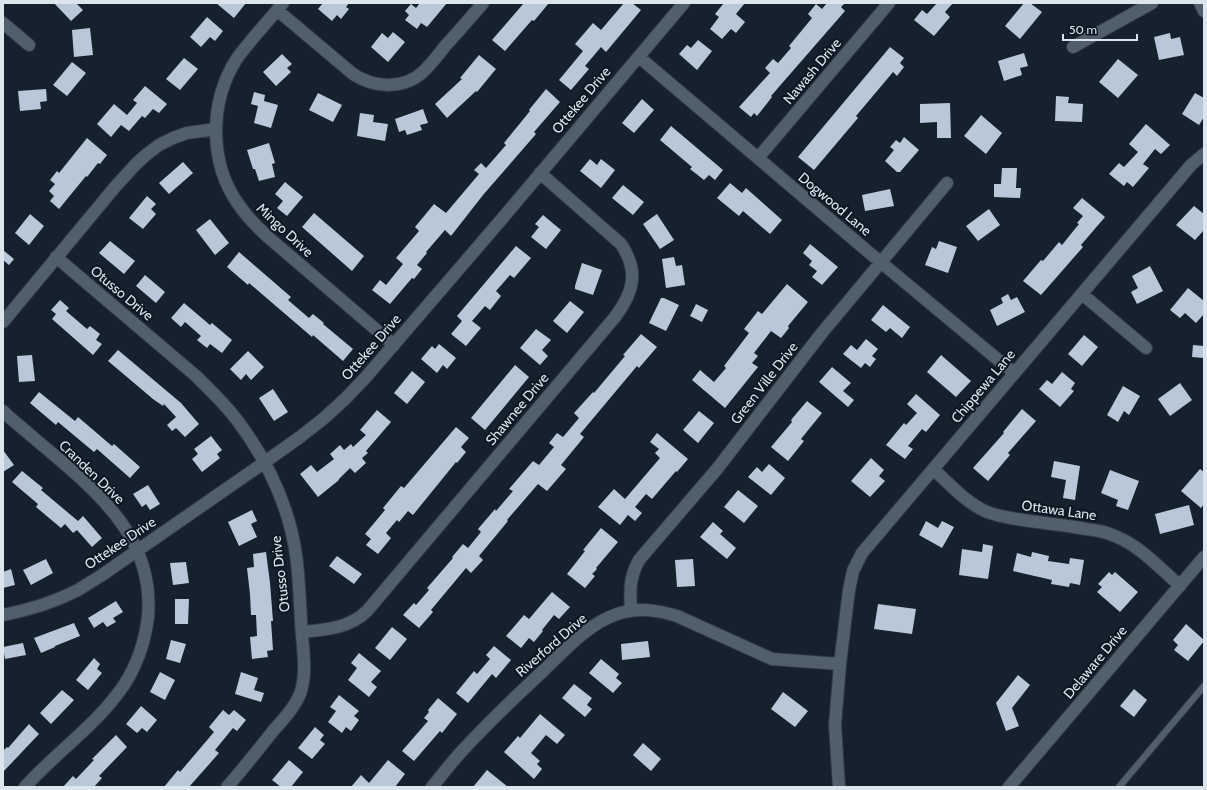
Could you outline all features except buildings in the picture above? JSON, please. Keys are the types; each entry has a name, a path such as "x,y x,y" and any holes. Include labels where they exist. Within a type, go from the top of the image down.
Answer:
{"street":[{"path":"280,7 353,74 374,84 389,85 411,80 424,71 483,3"},
{"name":"Ottekee Drive","path":"3,615 43,605 77,590 102,575 265,462 323,419 346,399 394,345 684,3"},
{"name":"Nawash Drive","path":"758,158 889,3"},
{"path":"1073,47 1152,3"},
{"path":"1200,3 1204,11"},
{"name":"Mingo Drive","path":"280,7 237,59 224,85 216,129 222,172 238,204 252,222 394,345"},
{"path":"3,23 29,45"},
{"name":"Dogwood Lane","path":"639,57 880,262 1014,373"},
{"path":"3,322 115,187 147,154 159,145 173,138 187,133 216,129"},
{"name":"Chippewa Lane","path":"840,664 848,590 853,571 862,554 1191,165 1204,154"},
{"name":"Shawnee Drive","path":"302,632 334,628 348,624 368,611 626,302 630,290 632,274 629,258 623,248 615,238 540,173"},
{"name":"Green Ville Drive","path":"631,611 630,583 634,568 639,560 717,469 821,334 947,183"},
{"name":"Otusso Drive","path":"56,257 217,397 254,444 265,462 283,504 292,533 296,555 302,632 303,680 300,695 296,702 240,773 227,787"},
{"path":"1082,294 1146,348"},
{"name":"Cranden Drive","path":"5,416 83,480 104,501 126,529 137,550 145,575 148,597 148,611 144,639 140,652 124,685 91,723 25,787"},
{"name":"Ottawa Lane","path":"933,469 976,506 989,513 1018,520 1078,527 1114,535 1139,550 1180,586"},
{"name":"Delaware Drive","path":"1009,787 1204,557"},
{"name":"Riverford Drive","path":"432,787 486,726 573,643 590,628 617,614 647,610 662,612 677,616 772,659 840,664"},
{"path":"839,787 835,725 840,664"}],"lane":[{"path":"1119,787 1204,686"}]}
